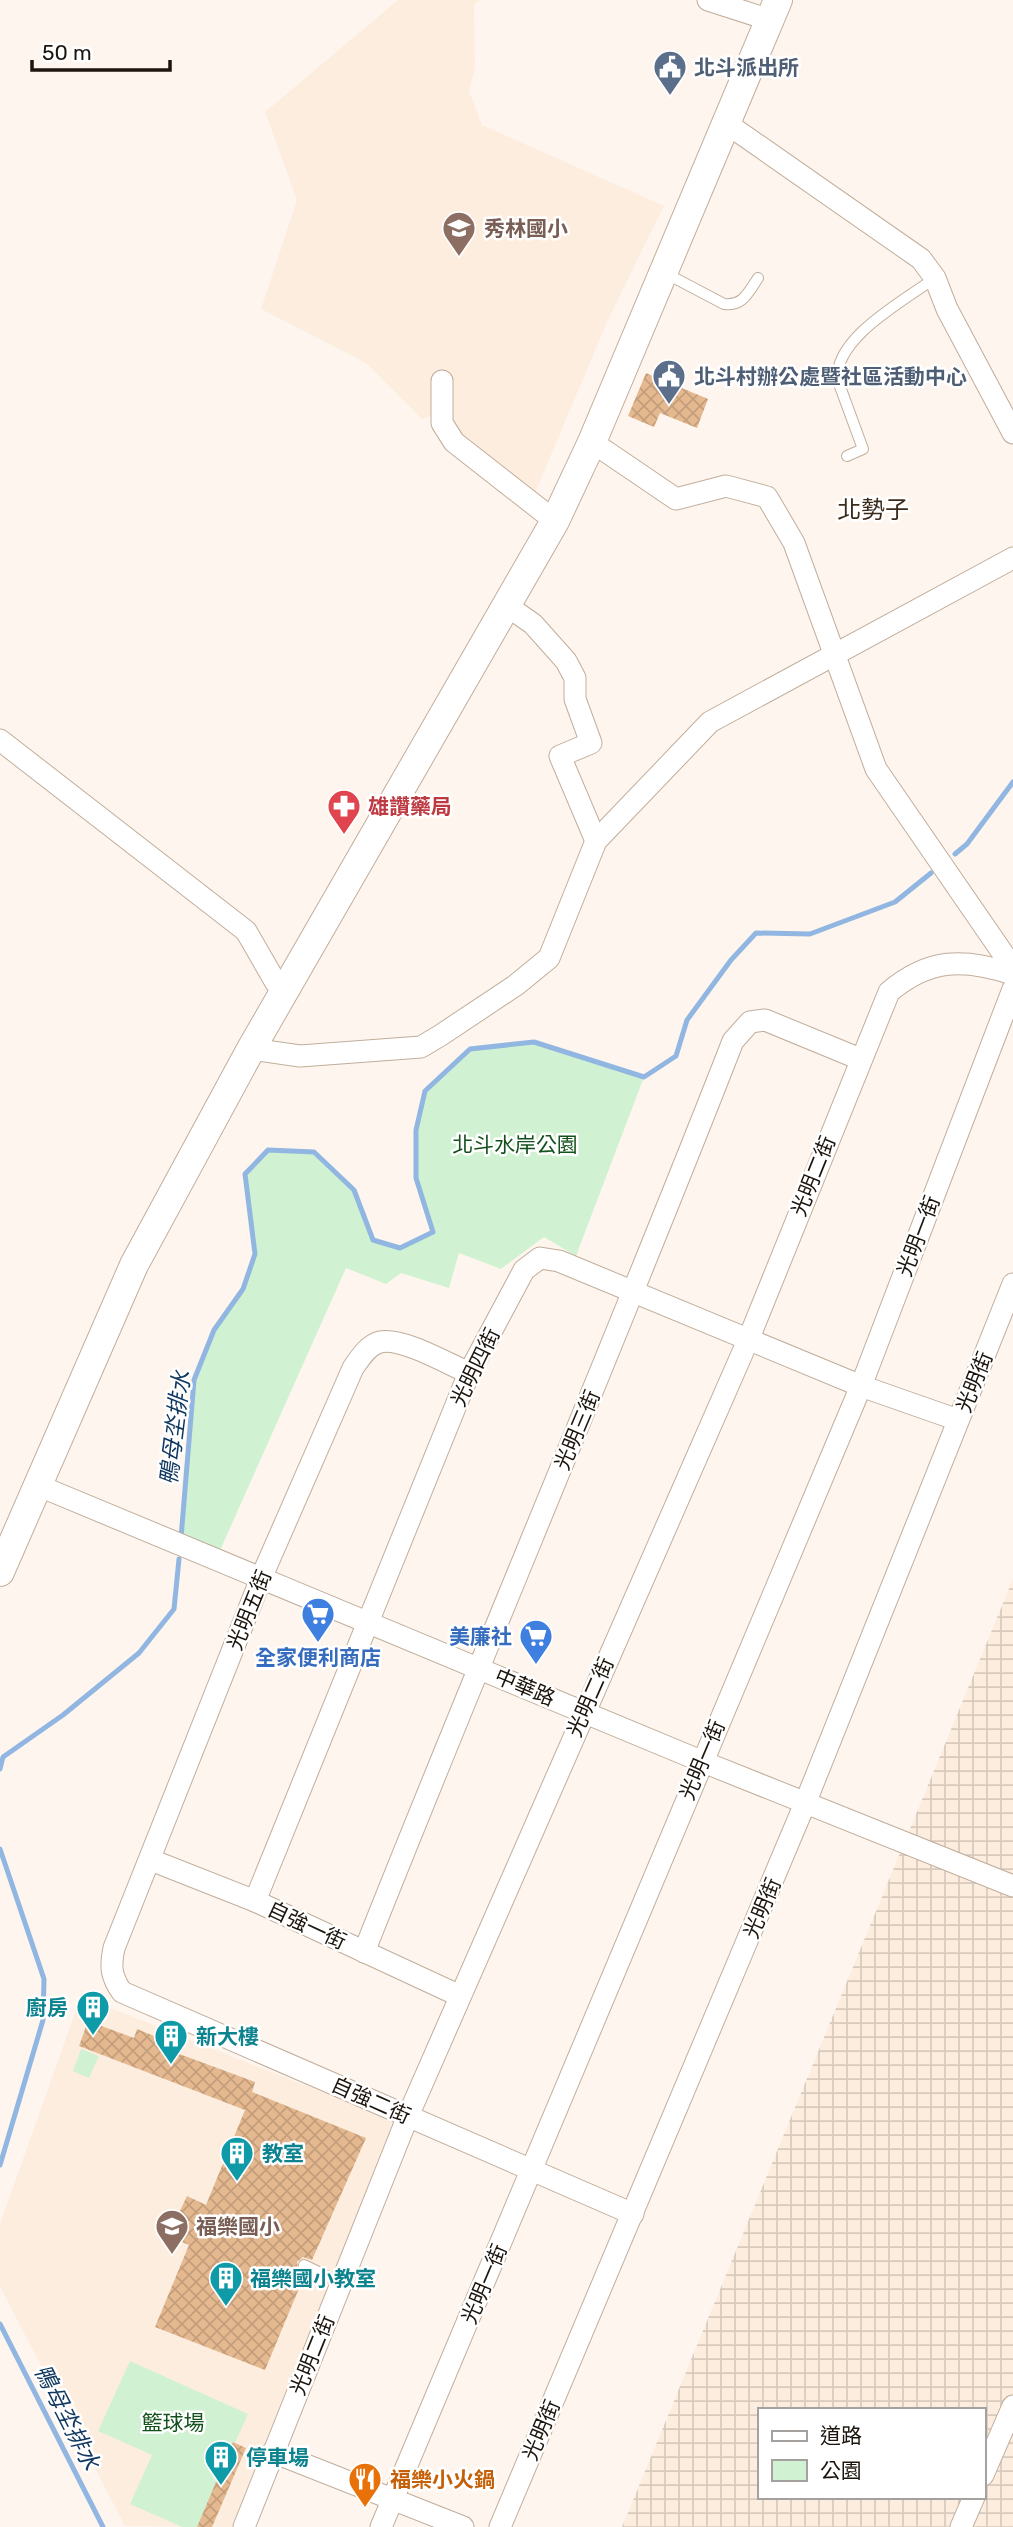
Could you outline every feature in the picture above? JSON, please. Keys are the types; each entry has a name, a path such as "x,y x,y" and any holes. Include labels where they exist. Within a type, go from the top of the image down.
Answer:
{"main road":[{"path":"0,1572 134,1265 251,1049 555,522 592,442 774,10"}],"street":[{"path":"708,0 774,10"},
{"path":"726,123 921,259 935,278 953,320 1013,433"},
{"path":"442,381 442,424 454,442 555,522"},
{"path":"592,442 676,499 726,486 767,497 794,543 876,769 1013,968"},
{"path":"251,1049 300,1056 421,1047 516,985 549,958 596,841 710,722 836,655 948,590 1013,558"},
{"path":"506,605 533,624 566,662 575,678 575,699 591,743 560,756 596,841"},
{"path":"0,740 246,931 276,983 286,989"},
{"name":"光明二街","path":"244,2527 408,2116 748,1338 889,992 925,967 957,963 991,967 1013,974"},
{"name":"光明一街","path":"381,2527 701,1760 861,1386 1013,989"},
{"name":"光明三街","path":"364,1952 477,1667 635,1292 733,1041 740,1030 750,1022 765,1020 860,1059"},
{"name":"光明四街","path":"255,1901 469,1373 524,1270 540,1258 559,1261 861,1386 958,1420"},
{"name":"光明街","path":"500,2527 806,1801 1013,1284"},
{"name":"光明五街","path":"113,1980 110,1964 114,1948 262,1576 353,1368 363,1354 379,1342 396,1342 469,1373"},
{"name":"中華路","path":"37,1485 1013,1886"},
{"name":"自強一街","path":"151,1860 255,1901 460,1996"},
{"name":"自強二街","path":"113,1980 122,1992 633,2214"},
{"path":"985,2470 1013,2406"},
{"path":"273,2452 463,2527"},
{"path":"961,2527 973,2499"}],"lane":[{"path":"662,271 724,304 735,305 742,301 758,278"},
{"path":"847,456 863,449 838,381 836,370 842,353 866,328 935,278"},
{"path":"304,2265 341,2283"}],"shaded area":[{"name":"秀林國小","path":"398,0 480,0 474,5 475,68 469,91 482,125 664,206 608,320 535,493 435,414 422,419 366,363 261,309 297,200 265,112"},
{"path":"1013,1579 1013,2527 622,2527"},
{"name":"福樂國小","path":"81,1996 399,2123 232,2527 125,2526 0,2287 0,2224"}],"green space":[{"name":"北斗水岸公園","path":"534,1042 644,1077 576,1256 544,1237 501,1269 459,1253 449,1288 401,1273 386,1284 346,1268 218,1555 181,1541 194,1380 213,1332 244,1287 255,1254 245,1174 268,1150 315,1154 354,1190 373,1240 400,1248 433,1232 416,1178 418,1121 425,1091 470,1049"},
{"path":"81,2049 99,2056 89,2078 73,2071"},
{"name":"籃球場","path":"130,2361 248,2414 197,2527 182,2527 130,2504 152,2455 98,2431"}],"building":[{"name":"北斗村辦公處暨社區活動中心","path":"646,373 708,399 697,428 660,413 654,427 628,416"},
{"path":"88,2021 134,2038 137,2029 159,2038 155,2045 255,2082 252,2092 366,2138 312,2260 303,2257 297,2262 298,2270 305,2274 265,2370 155,2327 189,2245 168,2236 187,2196 206,2205 245,2110 79,2046"},
{"name":"停車場","path":"233,2442 246,2448 212,2527 197,2527"}],"waterway":[{"name":"鴨母坔排水","path":"955,854 967,844 1013,782"},
{"name":"鴨母坔排水","path":"181,1538 194,1380 214,1330 243,1289 255,1254 245,1174 268,1150 314,1152 354,1190 373,1240 400,1248 433,1232 416,1178 416,1130 425,1091 470,1049 534,1042 644,1077 676,1056 687,1020 731,960 756,933 810,934 895,902 931,873"},
{"name":"鴨母坔排水","path":"0,1769 3,1757 63,1715 139,1653 174,1609 179,1559"},
{"name":"鴨母坔排水","path":"0,1849 44,1979 43,2020 0,2165"},
{"name":"鴨母坔排水","path":"0,2324 103,2527"}],"place":[{"name":"北斗派出所","path":"670,97"},
{"name":"秀林國小","path":"459,258"},
{"name":"北斗村辦公處暨社區活動中心","path":"669,406"},
{"name":"雄讚藥局","path":"344,836"},
{"name":"全家便利商店","path":"318,1644"},
{"name":"美廉社","path":"536,1666"},
{"name":"廚房","path":"93,2037"},
{"name":"新大樓","path":"171,2066"},
{"name":"教室","path":"237,2183"},
{"name":"福樂國小","path":"172,2256"},
{"name":"福樂國小教室","path":"226,2308"},
{"name":"停車場","path":"221,2487"},
{"name":"福樂小火鍋","path":"365,2509"}],"district":[{"name":"北勢子","path":"873,510"}]}
